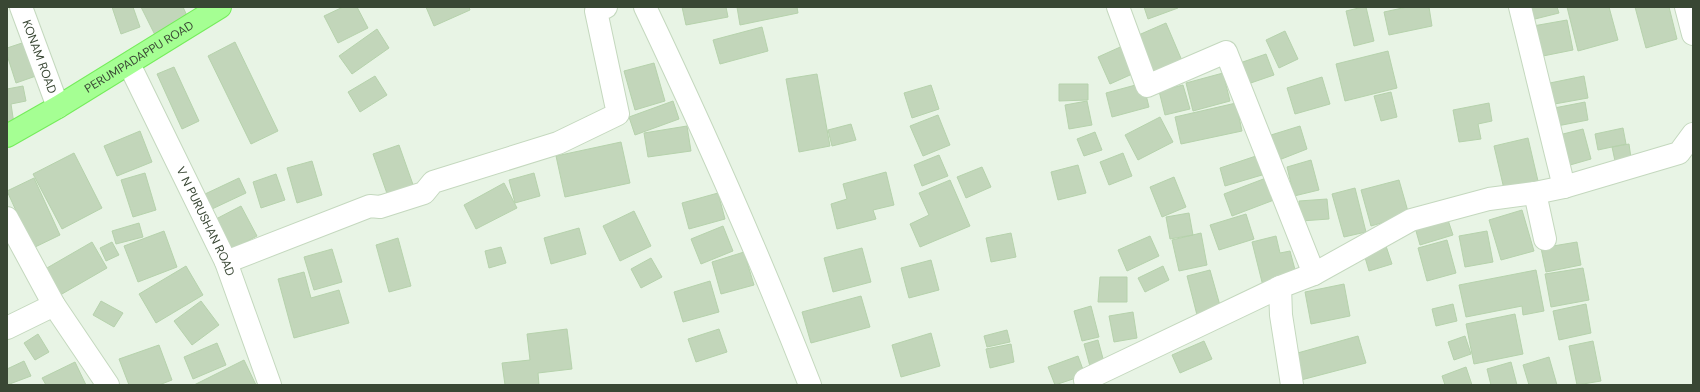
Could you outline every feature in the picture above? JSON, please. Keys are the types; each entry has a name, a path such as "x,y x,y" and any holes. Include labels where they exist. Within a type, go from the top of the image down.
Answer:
{"main road":[{"name":"PERUMPADAPPU ROAD","path":"7,136 129,64 206,11"}],"street":[{"name":"KONAM ROAD","path":"21,7 58,107"},
{"path":"226,262 370,206 380,207 424,193 433,182 558,143 618,114 596,12 606,7"},
{"path":"645,7 674,67 776,298 810,385"},
{"path":"1118,7 1148,86 1226,52 1314,274"},
{"path":"1520,7 1564,187"},
{"path":"1686,7 1693,34"},
{"name":"V N PURUSHAN ROAD","path":"129,64 226,262 270,385"},
{"path":"1086,385 1084,380 1280,287 1314,274 1411,220 1489,199 1535,193 1564,187 1679,153 1693,134"},
{"path":"1535,193 1545,239"},
{"path":"7,218 54,305 108,385"},
{"path":"1280,287 1282,315 1292,385"},
{"path":"7,328 54,305"}],"building":[{"path":"112,7 133,7 140,27 121,34"},
{"path":"141,7 183,7 188,18 155,35"},
{"path":"343,7 357,7 368,28 338,43 324,16"},
{"path":"426,7 469,7 470,10 434,26"},
{"path":"682,7 726,7 728,17 686,25"},
{"path":"737,7 797,7 798,13 740,25"},
{"path":"1144,7 1178,7 1178,8 1148,19"},
{"path":"1366,7 1374,41 1354,46 1346,11"},
{"path":"1407,7 1429,7 1432,26 1389,35 1384,12"},
{"path":"1524,7 1557,7 1559,13 1527,21"},
{"path":"1567,7 1609,7 1618,40 1578,51"},
{"path":"1635,7 1669,7 1677,39 1646,48"},
{"path":"1567,20 1573,50 1538,57 1533,26"},
{"path":"1166,23 1183,63 1150,77 1134,37"},
{"path":"762,27 768,51 720,64 713,40"},
{"path":"377,29 389,48 352,74 339,56"},
{"path":"1285,31 1298,59 1279,68 1266,40"},
{"path":"25,42 36,76 16,83 7,55 7,48"},
{"path":"235,42 278,131 251,144 208,56"},
{"path":"1127,44 1139,71 1110,84 1098,57"},
{"path":"1388,51 1397,88 1345,101 1336,64"},
{"path":"1266,54 1274,75 1242,86 1234,65"},
{"path":"654,63 665,101 635,110 624,71"},
{"path":"174,67 199,121 182,129 157,74"},
{"path":"1223,73 1230,101 1193,111 1186,83"},
{"path":"817,74 830,146 799,152 786,79"},
{"path":"375,76 387,95 360,112 348,92"},
{"path":"1584,76 1588,98 1549,105 1545,84"},
{"path":"1322,77 1330,104 1295,114 1287,88"},
{"path":"1143,83 1149,107 1112,117 1106,93"},
{"path":"1059,84 1088,84 1088,100 1059,101"},
{"path":"931,85 939,109 912,118 904,93"},
{"path":"1183,85 1190,109 1165,115 1159,91"},
{"path":"23,86 26,101 11,104 14,124 7,126 7,89"},
{"path":"1391,92 1397,117 1381,121 1374,96"},
{"path":"673,101 679,119 635,135 629,117"},
{"path":"1087,101 1092,125 1069,129 1065,105"},
{"path":"1585,102 1588,120 1552,127 1549,109"},
{"path":"1236,103 1242,131 1181,144 1175,117"},
{"path":"1489,103 1492,121 1478,124 1481,139 1459,142 1453,110"},
{"path":"938,115 950,145 923,156 910,126"},
{"path":"1160,117 1173,142 1138,160 1125,135"},
{"path":"851,124 856,140 832,146 828,130"},
{"path":"687,126 691,151 648,157 644,133"},
{"path":"1300,126 1307,149 1279,160 1271,135"},
{"path":"1623,128 1626,144 1598,150 1595,134"},
{"path":"1583,129 1591,159 1563,167 1555,136"},
{"path":"140,131 152,162 117,176 104,146"},
{"path":"1095,132 1102,150 1084,156 1077,139"},
{"path":"1528,138 1538,181 1504,189 1494,146"},
{"path":"621,142 630,183 565,197 556,156"},
{"path":"1629,144 1631,158 1615,161 1612,147"},
{"path":"399,145 416,193 390,202 373,154"},
{"path":"74,153 102,208 62,229 33,174"},
{"path":"1123,153 1132,176 1109,185 1100,162"},
{"path":"939,155 948,176 922,186 914,165"},
{"path":"1256,156 1262,175 1225,186 1220,168"},
{"path":"1311,160 1319,190 1294,196 1287,167"},
{"path":"312,161 322,195 297,203 287,168"},
{"path":"1078,165 1086,193 1058,200 1051,172"},
{"path":"982,167 991,187 966,198 957,177"},
{"path":"886,172 894,205 873,210 876,219 837,229 831,204 847,199 843,184"},
{"path":"145,173 156,210 133,217 121,180"},
{"path":"534,173 540,196 515,203 509,180"},
{"path":"276,174 285,200 261,208 253,182"},
{"path":"1174,177 1186,207 1162,217 1150,187"},
{"path":"34,178 60,235 33,248 7,191"},
{"path":"239,178 246,193 212,209 205,194"},
{"path":"1266,178 1274,200 1232,216 1224,194"},
{"path":"950,180 970,226 920,247 910,224 929,215 919,193"},
{"path":"1399,180 1409,215 1371,226 1361,190"},
{"path":"504,183 517,208 476,229 464,205"},
{"path":"1355,188 1366,232 1344,237 1332,194"},
{"path":"718,193 725,219 689,229 682,203"},
{"path":"1327,199 1329,219 1301,221 1299,201"},
{"path":"241,206 257,236 232,249 216,219"},
{"path":"1522,210 1534,251 1501,260 1489,220"},
{"path":"634,211 651,246 620,261 603,226"},
{"path":"1189,213 1193,235 1170,239 1166,217"},
{"path":"1246,214 1254,239 1219,250 1210,225"},
{"path":"1446,214 1453,235 1420,245 1414,224"},
{"path":"139,223 143,237 116,244 112,231"},
{"path":"723,226 733,251 701,264 691,239"},
{"path":"579,228 586,254 551,264 544,238"},
{"path":"164,231 177,267 138,282 124,246"},
{"path":"1487,231 1493,262 1465,267 1459,236"},
{"path":"1011,233 1016,257 991,262 986,238"},
{"path":"1201,233 1207,265 1179,271 1172,240"},
{"path":"1150,236 1159,256 1127,271 1118,250"},
{"path":"1276,236 1280,253 1290,251 1297,277 1263,286 1252,242"},
{"path":"398,238 411,286 389,292 376,245"},
{"path":"1447,240 1456,273 1427,281 1418,248"},
{"path":"92,242 107,268 55,298 40,272"},
{"path":"112,242 119,255 106,261 100,248"},
{"path":"1577,242 1581,265 1546,272 1541,248"},
{"path":"1386,246 1392,264 1369,271 1364,254"},
{"path":"501,247 506,263 489,268 485,251"},
{"path":"862,248 871,282 833,292 824,258"},
{"path":"332,249 342,282 314,290 304,257"},
{"path":"744,252 754,285 721,294 712,262"},
{"path":"651,258 662,277 641,288 631,269"},
{"path":"931,260 939,290 909,298 901,268"},
{"path":"186,266 203,295 156,323 139,294"},
{"path":"1163,266 1169,280 1145,292 1138,278"},
{"path":"1583,268 1589,300 1551,307 1545,274"},
{"path":"1210,270 1221,309 1197,315 1187,276"},
{"path":"1536,270 1544,311 1523,315 1522,306 1466,317 1459,285"},
{"path":"304,272 311,298 339,290 349,323 294,338 278,279"},
{"path":"1100,277 1127,277 1127,302 1098,302"},
{"path":"710,281 719,312 683,322 674,292"},
{"path":"1344,284 1350,316 1311,324 1305,292"},
{"path":"861,296 870,327 811,343 802,312"},
{"path":"101,301 123,313 114,327 93,315"},
{"path":"201,301 219,325 192,345 174,321"},
{"path":"1453,304 1457,321 1436,326 1432,309"},
{"path":"1586,304 1591,333 1559,340 1553,311"},
{"path":"1091,306 1099,337 1082,341 1074,311"},
{"path":"1133,312 1137,338 1114,342 1109,316"},
{"path":"1515,314 1523,354 1474,364 1466,324"},
{"path":"567,329 572,369 538,373 539,385 505,385 502,363 530,360 527,334"},
{"path":"719,329 727,352 696,362 688,339"},
{"path":"1007,330 1010,342 987,347 984,336"},
{"path":"931,333 940,366 901,377 892,345"},
{"path":"38,334 49,352 35,360 24,343"},
{"path":"1358,336 1366,363 1301,380 1294,354"},
{"path":"1465,336 1471,354 1454,360 1448,342"},
{"path":"1098,340 1105,366 1091,370 1084,344"},
{"path":"1204,341 1212,359 1180,373 1172,355"},
{"path":"1593,341 1601,381 1577,385 1569,346"},
{"path":"217,343 226,365 193,379 184,357"},
{"path":"1011,344 1014,362 990,368 986,349"},
{"path":"159,345 172,380 159,385 129,385 119,359"},
{"path":"1078,356 1085,375 1055,385 1048,367"},
{"path":"1549,357 1557,385 1529,385 1523,365"},
{"path":"244,360 256,385 194,385"},
{"path":"24,361 31,376 7,385 7,369"},
{"path":"75,362 86,385 46,385 42,378"},
{"path":"1511,362 1517,385 1491,385 1487,369"},
{"path":"1466,367 1472,385 1445,385 1442,376"}]}
